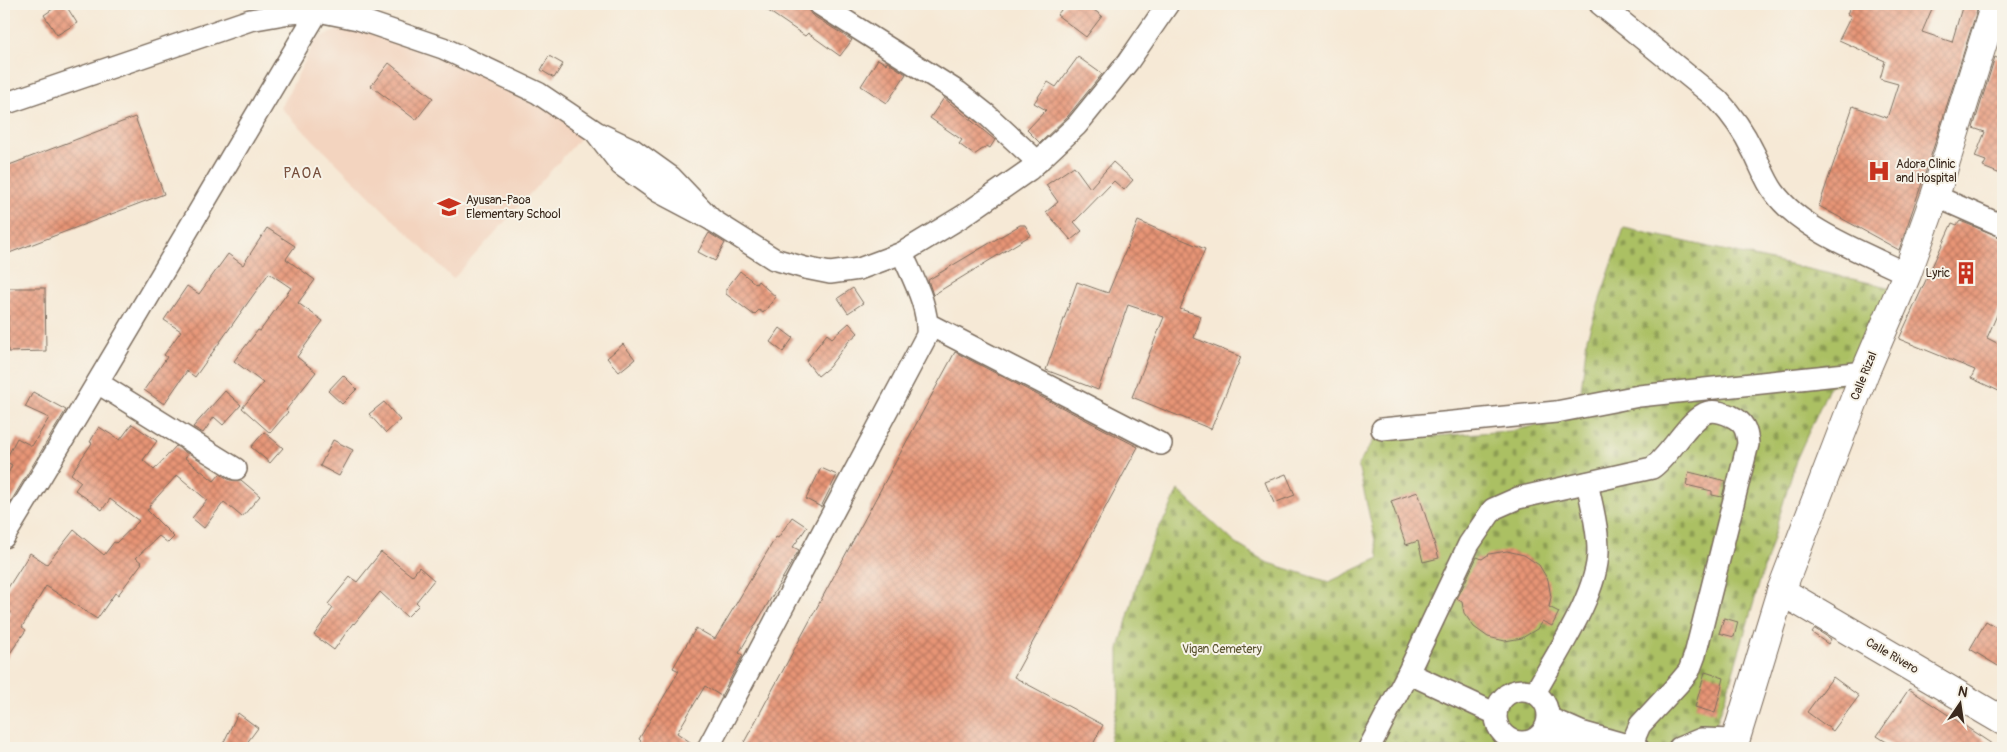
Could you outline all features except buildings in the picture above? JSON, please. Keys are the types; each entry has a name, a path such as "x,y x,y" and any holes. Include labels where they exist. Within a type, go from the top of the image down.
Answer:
{"main road":[{"name":"Calle Rizal","path":"1734,744 1781,591 1864,372 1907,274 1935,196 1995,4"},
{"name":"Calle Rivero","path":"1781,591 2003,721"}],"street":[{"path":"819,4 958,92 988,115 1038,162"},
{"path":"4,104 255,12 290,13 318,11 358,19 443,48 538,93 596,132 626,157 712,220 774,260 830,272 860,269 902,253 963,216 1029,170 1077,125 1128,62 1168,4"},
{"path":"1600,4 1718,100 1745,134 1773,192 1790,211 1812,228 1907,274"},
{"path":"4,537 98,383 318,11"},
{"path":"1935,196 2003,226"},
{"path":"708,748 926,334 928,324 926,311 902,253"},
{"path":"928,324 1161,444"},
{"path":"1382,429 1556,412 1639,396 1864,372"},
{"path":"98,383 236,469"},
{"path":"1369,748 1408,673 1469,544 1493,510 1518,498 1652,468 1661,462 1695,420 1708,412 1723,413 1738,419 1746,429 1748,444 1695,655 1689,671 1640,725 1633,748 1581,732 1546,725"},
{"path":"1535,693 1588,596 1596,571 1598,550 1593,511 1586,484"},
{"path":"1408,673 1496,714"},
{"path":"1516,690 1526,690 1535,693 1545,704 1546,725 1537,738 1523,743 1503,742 1496,714 1501,701 1507,694 1516,690"},
{"path":"1546,725 1580,748"},
{"path":"1679,748 1701,739 1734,744"}],"shaded area":[{"name":"Ayusan-Paoa Elementary School","path":"353,24 527,90 584,134 453,279 281,108 316,39"}],"green space":[{"name":"Vigan Cemetery","path":"1624,228 1893,288 1854,382 1830,385 1796,460 1729,686 1708,748 1108,748 1119,701 1119,649 1141,569 1157,531 1168,513 1178,490 1235,543 1266,562 1329,582 1379,558 1358,465 1374,440 1510,431 1578,417 1587,338"}],"place":[{"name":"Adora Clinic and Hospital","path":"1879,171"},
{"name":"Ayusan-Paoa Elementary School","path":"449,207"},
{"name":"Lyric","path":"1966,273"}],"district":[{"name":"PAOA","path":"303,173"}]}
